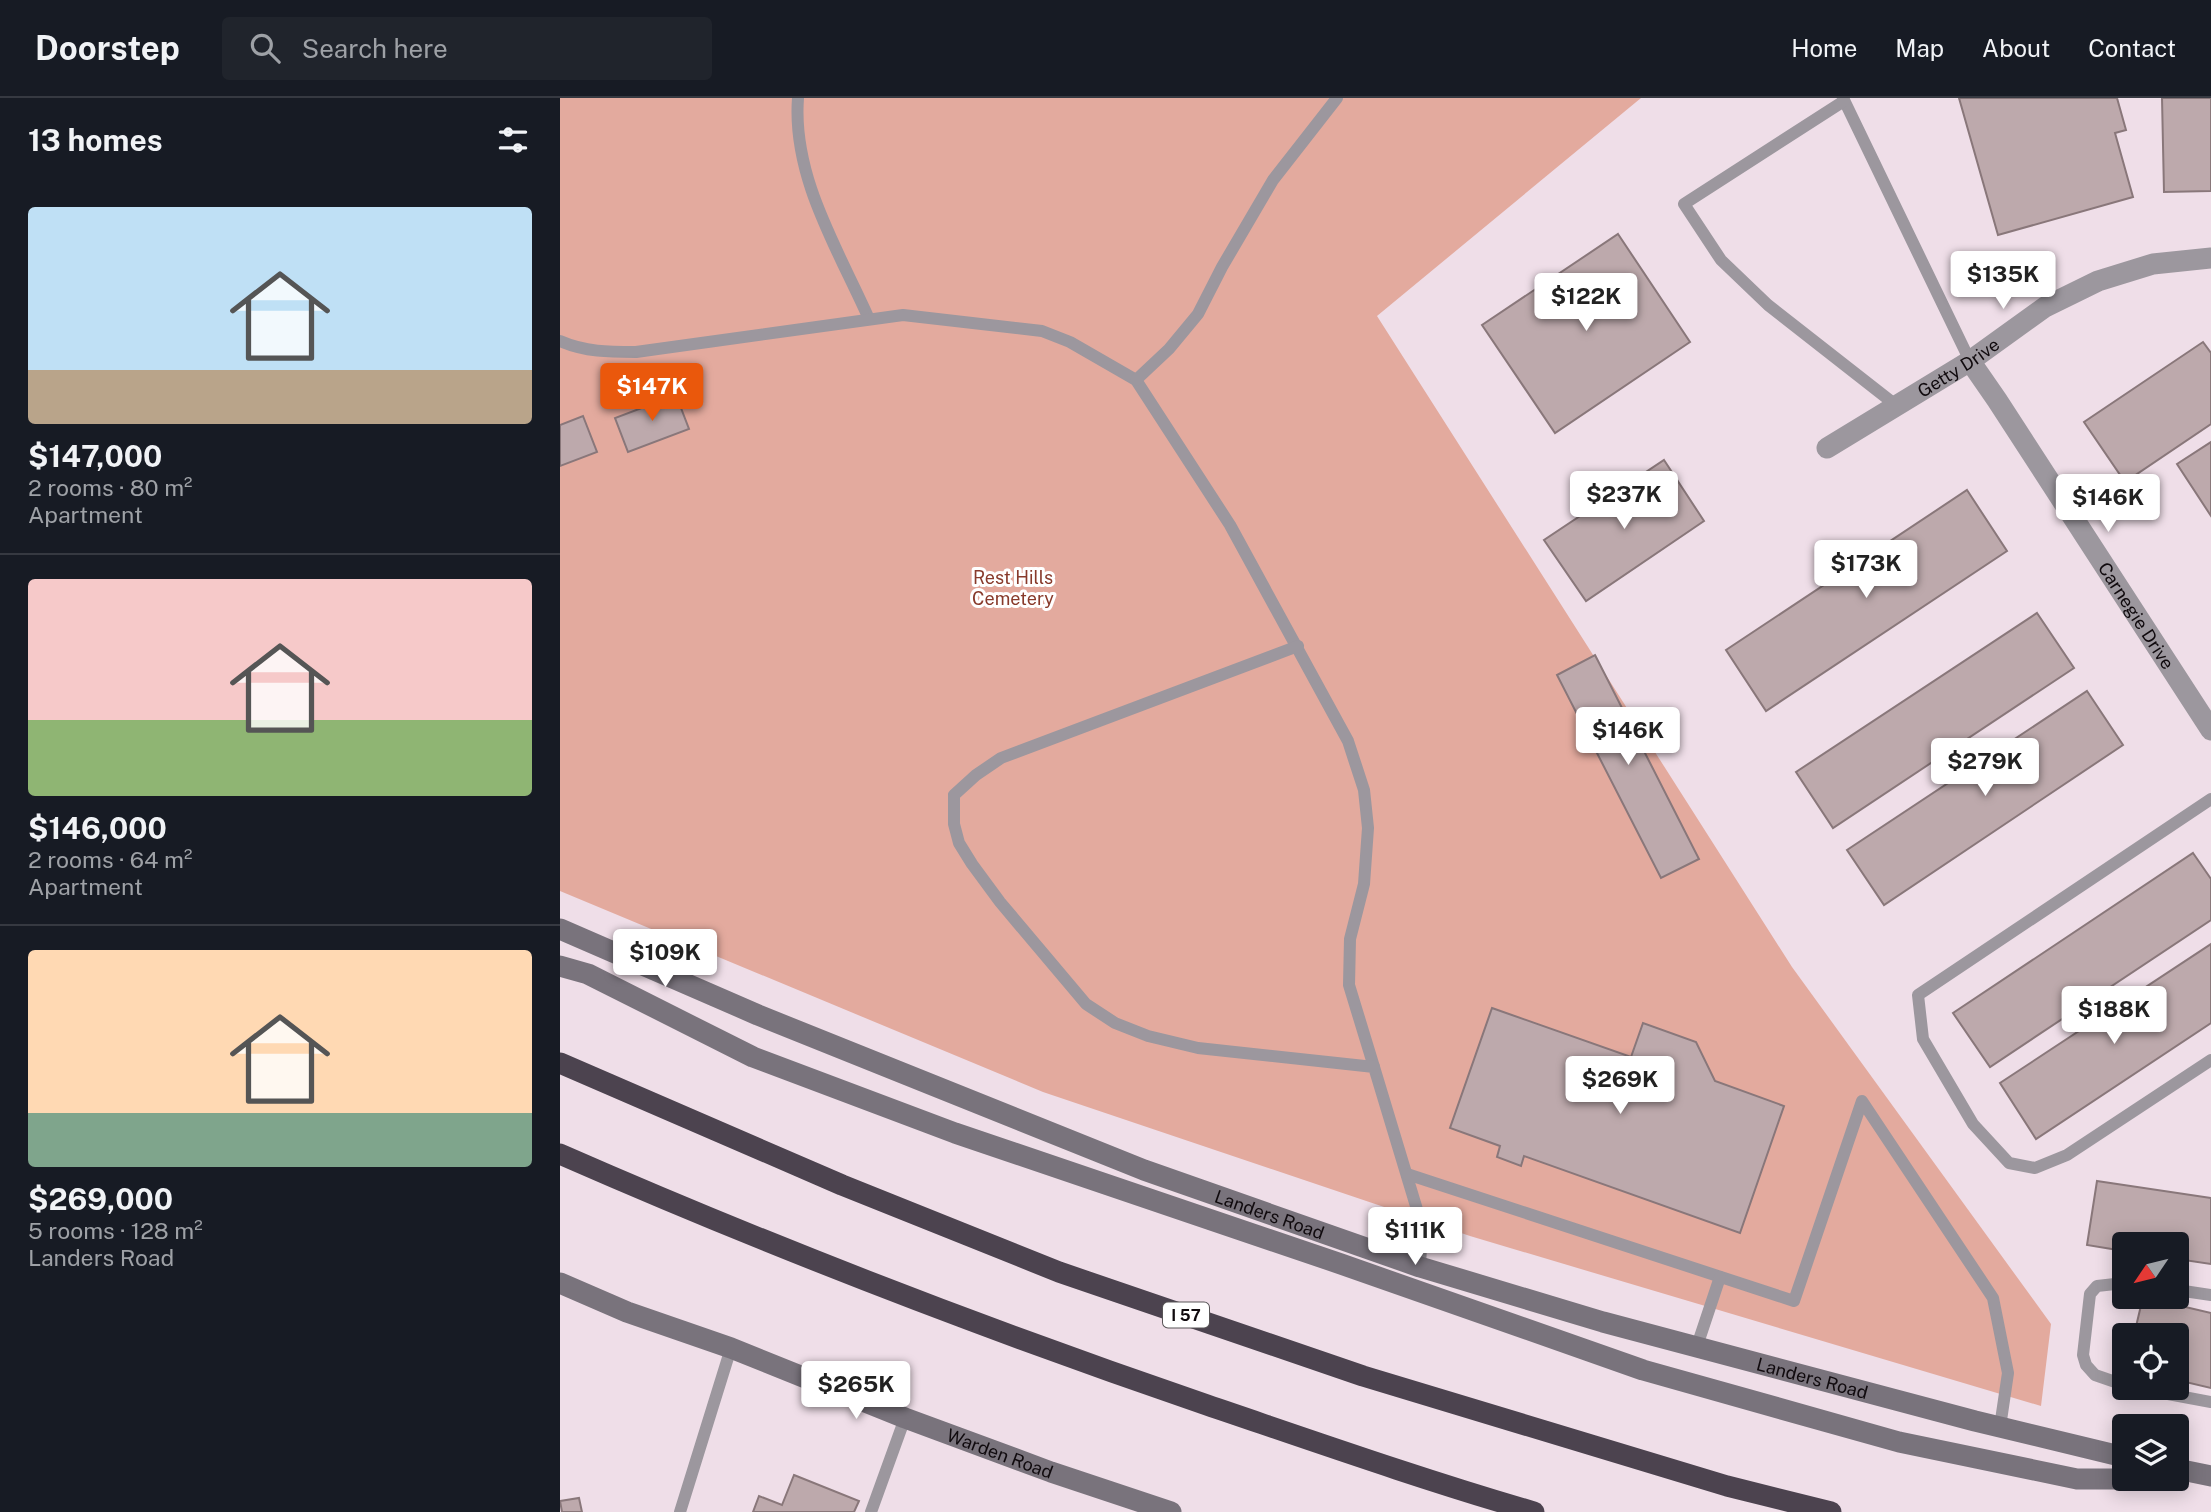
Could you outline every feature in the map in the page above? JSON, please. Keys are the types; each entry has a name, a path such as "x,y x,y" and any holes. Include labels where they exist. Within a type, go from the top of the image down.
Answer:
{"highway":[{"path":"560,1046 597,1081"},
{"name":"I 57","path":"560,1063 842,1185 1059,1272 1389,1384 1727,1486 1831,1512"},
{"path":"560,1154 659,1198 892,1292 1062,1355 1357,1457 1534,1512"}],"main road":[{"name":"Landers Road","path":"560,929 758,1016 1131,1165 1420,1267 1603,1322 2112,1454"},
{"path":"560,966 588,974 753,1057 955,1133 1643,1370 1899,1442 2077,1479 2112,1479"},
{"name":"Warden Road","path":"560,1283 627,1312 731,1348 1129,1505 1171,1512"},
{"path":"2189,1472 2211,1477"},
{"path":"2189,1478 2211,1477"}],"street":[{"name":"Getty Drive","path":"1827,447 1970,361 2045,307 2098,282 2153,264 2211,258"},
{"name":"Carnegie Drive","path":"1970,361 2211,730"}],"lane":[{"path":"798,98 799,145 810,189 869,319"},
{"path":"1136,380 1170,349 1198,314 1273,180 1337,98"},
{"path":"1897,406 1768,305 1721,260 1684,204 1844,100 1970,361"},
{"path":"560,341 604,353 636,352 904,315 1042,331 1070,342 1136,380 1230,525 1298,646 1348,741 1364,790 1368,828 1365,873 1350,939 1349,985 1422,1226 1420,1267"},
{"path":"1298,646 1001,758 976,775 954,796 954,824 959,843 1000,902 1086,1004 1115,1023 1148,1036 1198,1048 1374,1067"},
{"path":"2211,799 1918,995 1923,1039 1973,1124 2009,1163 2035,1168 2067,1154 2211,1060"},
{"path":"1407,1174 1794,1301 1862,1101 1993,1298 2008,1373 2000,1427"},
{"path":"1698,1346 1720,1277"},
{"path":"2112,1284 2097,1286 2090,1294 2083,1355 2086,1365 2095,1375 2112,1381"},
{"path":"2189,1292 2211,1295"},
{"path":"680,1512 731,1348"},
{"path":"2189,1398 2211,1402"},
{"path":"871,1512 905,1418"}],"green space":[{"name":"Rest Hills Cemetery","path":"560,98 1641,98 1377,316 1792,967 2051,1324 2041,1406 1470,1236 1043,1092 560,891"}],"building":[{"path":"1959,98 2117,98 2126,130 2115,133 2133,197 1998,235"},
{"path":"2162,98 2211,98 2211,191 2164,192"},
{"path":"1618,234 1690,342 1555,433 1482,325"},
{"path":"2203,342 2211,353 2211,424 2125,482 2084,422"},
{"path":"676,395 689,429 628,452 615,418"},
{"path":"583,416 597,452 560,466 560,425"},
{"path":"2211,442 2211,516 2177,464"},
{"path":"1664,460 1704,521 1586,601 1544,540"},
{"path":"1967,490 2007,551 1766,711 1726,650"},
{"path":"2037,613 2074,668 1833,828 1796,772"},
{"path":"1595,655 1699,859 1661,878 1557,675"},
{"path":"2087,691 2123,745 1884,905 1847,850"},
{"path":"2193,853 2211,879 2211,920 1990,1067 1953,1013"},
{"path":"2211,944 2211,1023 2036,1139 2000,1083"},
{"path":"1492,1008 1631,1057 1643,1023 1696,1042 1715,1081 1784,1106 1740,1233 1524,1156 1521,1166 1497,1157 1500,1146 1450,1128"},
{"path":"2097,1181 2211,1198 2211,1264 2189,1261 2189,1232 2112,1232 2112,1249 2087,1245"},
{"path":"2189,1308 2211,1313 2211,1388 2189,1383 2189,1323 2137,1323 2140,1309"},
{"path":"794,1475 859,1501 854,1512 753,1512 759,1496 782,1505"},
{"path":"579,1498 582,1512 562,1512 560,1501"}]}
